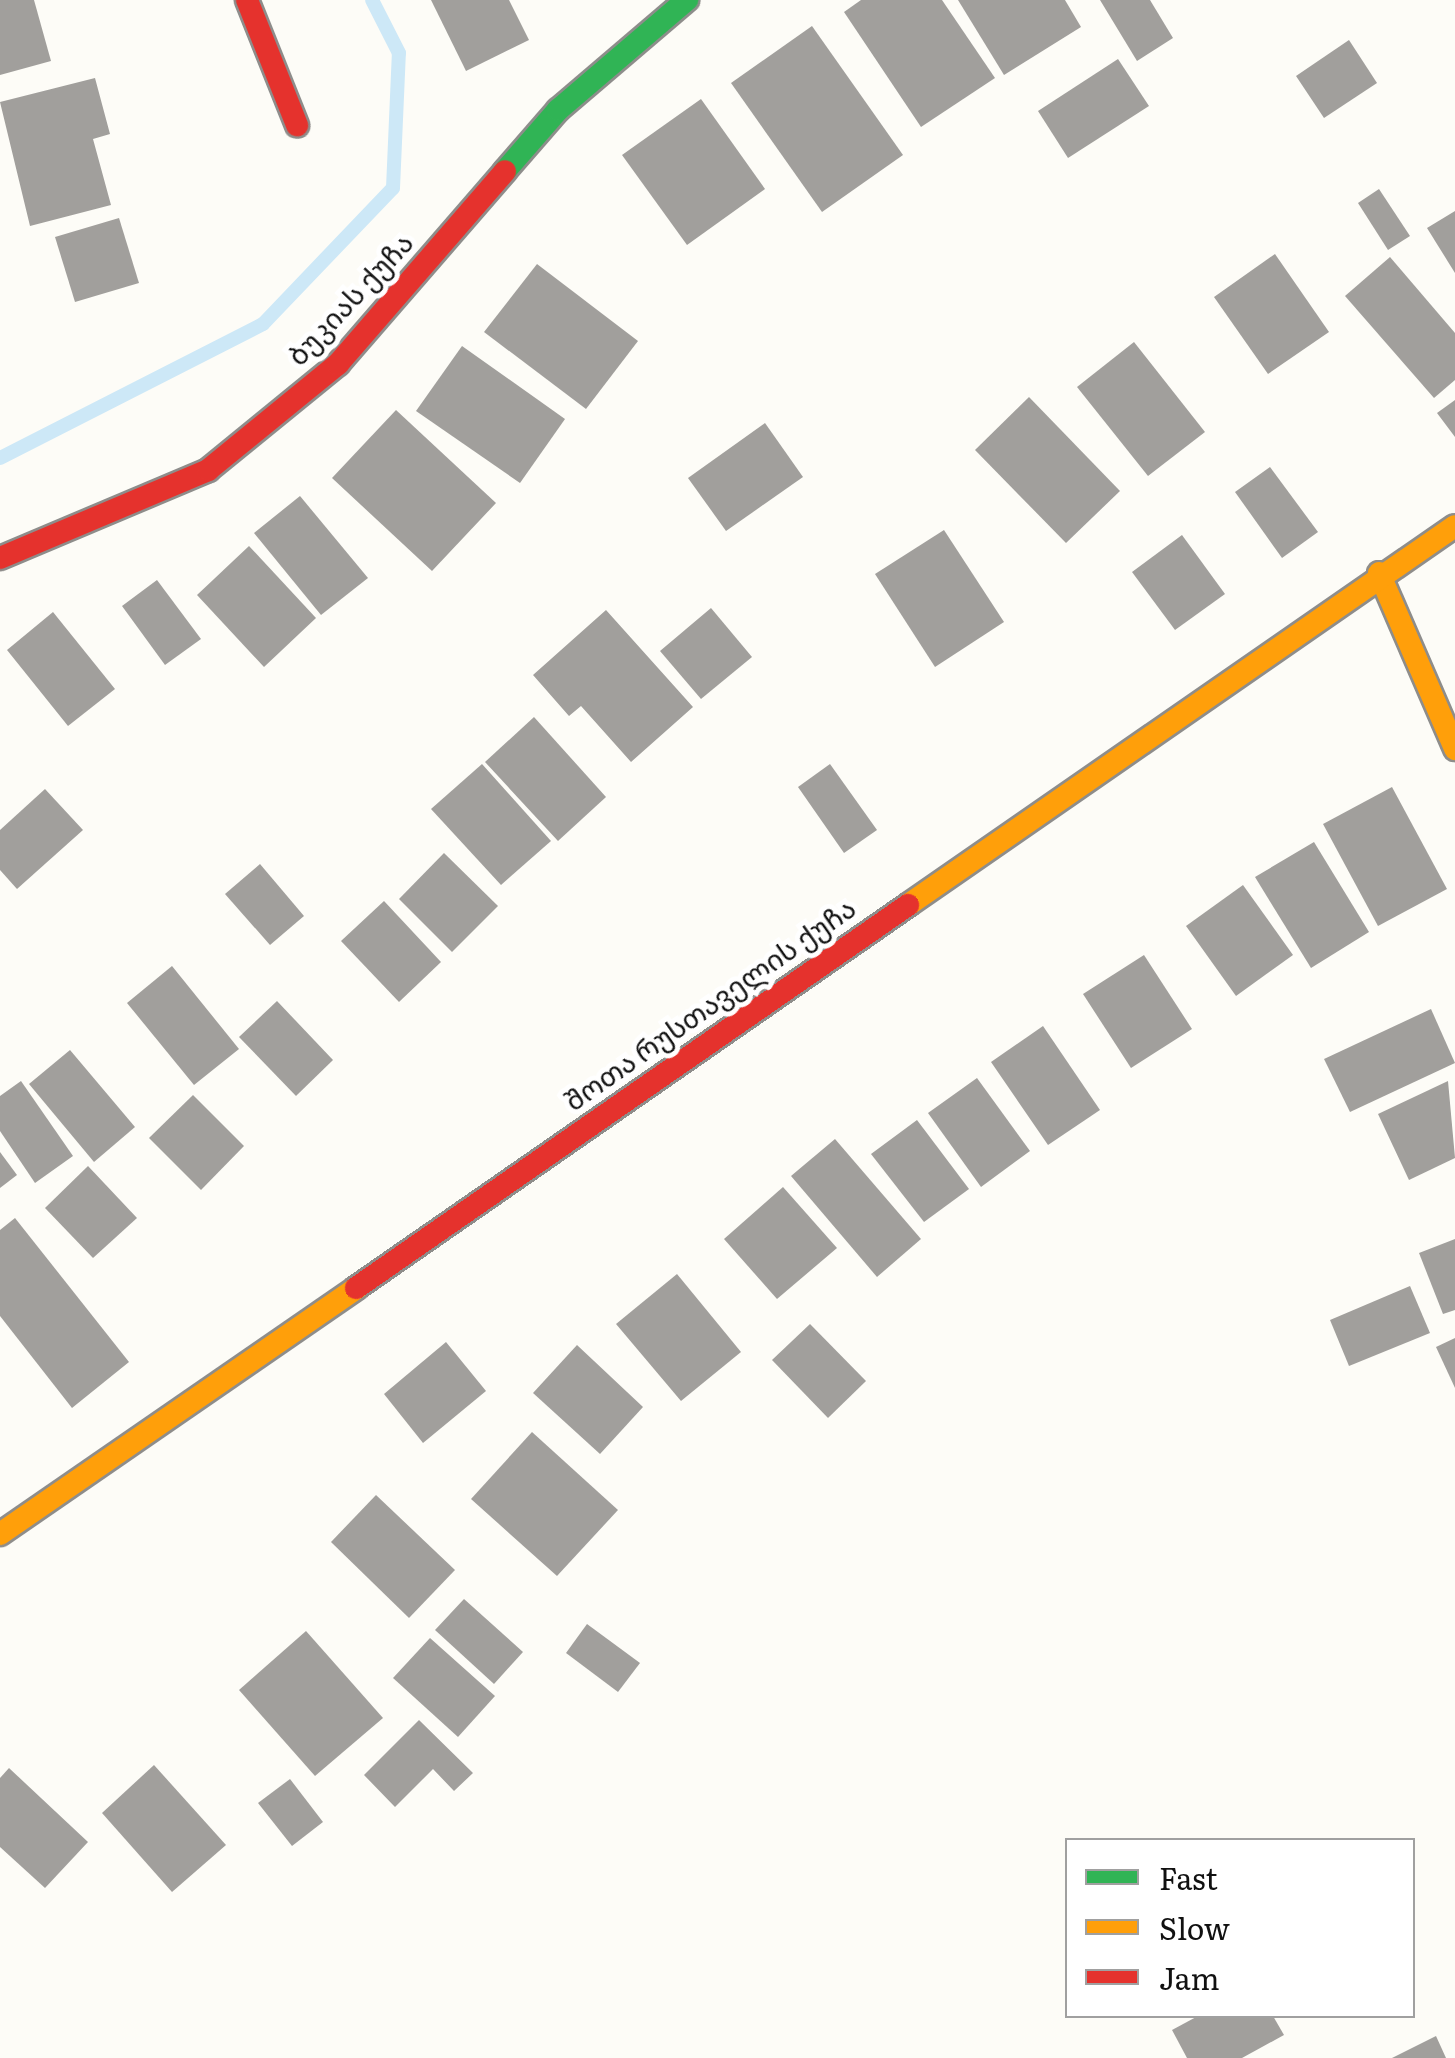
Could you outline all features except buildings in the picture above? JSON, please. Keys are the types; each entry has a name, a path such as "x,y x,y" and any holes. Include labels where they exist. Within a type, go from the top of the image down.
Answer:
{"main road":[{"path":"247,0 297,125"},
{"name":"ბუკიას ქუჩა","path":"0,558 222,458 338,364 558,110 688,0"},
{"name":"შოთა რუსთაველის ქუჩა","path":"0,1534 1379,573 1455,526"},
{"path":"1379,573 1455,749"}],"waterway":[{"path":"0,458 263,324 393,188 399,53 372,0"}],"traffic: fast":[{"path":"505,171 558,110 687,0"}],"traffic: slow":[{"path":"908,905 1455,526"},
{"path":"1379,573 1455,749"},
{"path":"0,1534 356,1288"}],"traffic: jam":[{"path":"247,0 297,125"},
{"path":"0,558 208,470 338,364 505,171"},
{"path":"356,1288 908,905"}]}
